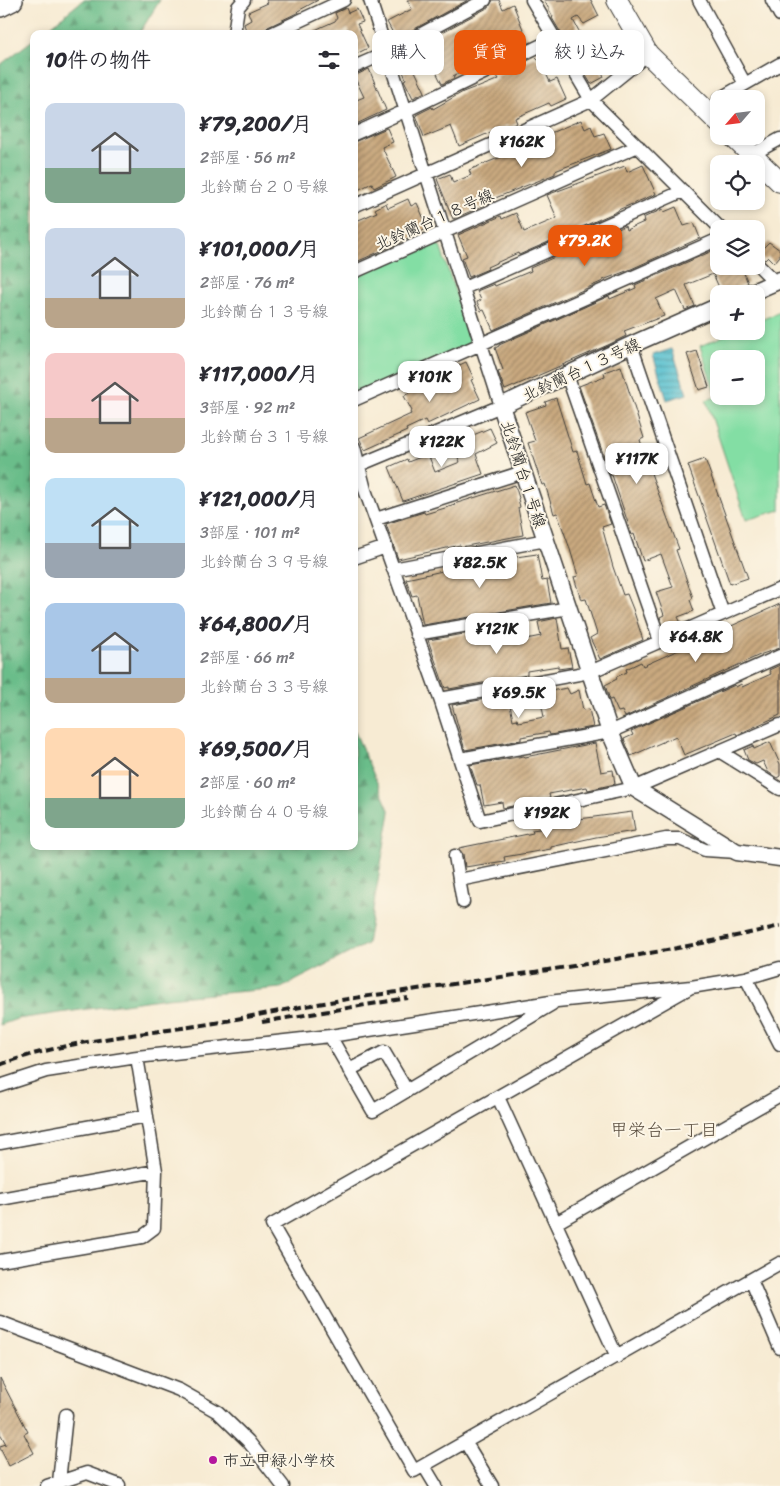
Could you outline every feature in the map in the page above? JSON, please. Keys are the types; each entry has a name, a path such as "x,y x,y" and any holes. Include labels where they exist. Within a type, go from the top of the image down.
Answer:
{"highway":[{"path":"0,6 12,0"}],"main road":[{"path":"617,0 648,54 710,100"},
{"path":"742,145 780,182"}],"street":[{"path":"235,30 238,7 244,0"},
{"path":"280,30 344,0"},
{"name":"北鈴蘭台１号線","path":"370,0 379,30"},
{"path":"429,30 485,0"},
{"path":"532,0 549,30"},
{"path":"698,0 745,84"},
{"path":"772,0 780,15"},
{"path":"358,132 536,48"},
{"path":"358,204 591,100 648,54"},
{"path":"358,65 372,59"},
{"path":"734,90 780,64"},
{"name":"北鈴蘭台１号線","path":"393,75 568,608 610,732 634,788"},
{"path":"576,75 591,100 712,220"},
{"path":"751,154 780,138"},
{"name":"北鈴蘭台１８号線","path":"358,270 638,146"},
{"path":"464,288 683,191"},
{"path":"358,398 710,243"},
{"path":"765,270 778,281 765,287"},
{"name":"北鈴蘭台１３号線","path":"359,465 502,406 710,310"},
{"path":"631,345 723,614"},
{"path":"567,375 660,642"},
{"path":"358,461 359,492 376,519 440,699 480,821 634,788 780,725"},
{"path":"376,519 524,472"},
{"path":"393,569 546,540"},
{"path":"358,557 386,547"},
{"path":"440,699 590,672 780,589"},
{"path":"416,634 568,608"},
{"path":"460,759 610,732 780,656"},
{"path":"719,751 780,789"},
{"path":"634,788 737,852"},
{"path":"459,880 666,838 680,839 705,850 780,858"},
{"path":"455,856 462,902"},
{"path":"0,1086 46,1071 137,1057 330,1036 557,1001 691,987 746,978 780,968"},
{"path":"746,978 780,1044"},
{"path":"691,987 272,1226 414,1471 780,1263"},
{"path":"330,1036 374,1111 557,1001"},
{"path":"350,1070 384,1052 407,1091"},
{"path":"0,1261 142,1237 154,1228 156,1171 137,1057"},
{"path":"556,1223 780,1095"},
{"path":"498,1097 617,1357"},
{"path":"0,1143 147,1116"},
{"path":"0,1200 156,1171"},
{"path":"751,1280 780,1348"},
{"path":"0,1322 179,1390 218,1412 248,1441 283,1486"},
{"path":"66,1414 53,1484 87,1472 119,1485"},
{"path":"466,1443 492,1486"},
{"path":"424,1466 436,1486"}],"green space":[{"path":"83,0 160,0 141,30 46,30"},
{"path":"30,42 30,850 358,850 358,739 390,812 367,944 281,988 166,998 17,1019 0,1025 0,65"},
{"path":"434,243 440,246 471,339 466,347 358,393 358,275"},
{"path":"780,312 780,510 746,520 706,400 710,399 710,405 765,405 765,350 710,350 710,378 700,346 714,340 765,340 765,318"}],"water":[{"path":"672,349 687,394 667,400 653,355"}],"building":[{"path":"266,0 318,0 265,30 246,30 244,24 251,20 248,12 268,3"},
{"path":"407,0 468,0 413,30 391,30 387,22 412,9"},
{"path":"493,0 499,0 503,9 513,4 523,30 454,30 455,75 453,76 454,78 442,84 438,75 444,75 444,31 489,7"},
{"path":"544,0 591,0 599,16 584,24 578,17 573,20 578,30 559,30"},
{"path":"346,8 348,13 357,9 363,22 357,24 368,48 358,53 358,30 315,30 335,21 337,18 335,13"},
{"path":"535,57 536,75 547,75 550,82 557,79 566,99 551,106 549,103 515,118 517,123 508,127 507,125 459,146 451,126 424,137 416,115 432,107 433,109 463,92 499,79 497,76 499,75 526,75 526,62"},
{"path":"369,69 386,110 358,123 358,99 364,97 358,84 358,74"},
{"path":"404,75 417,75 425,92 413,98 404,80 406,79"},
{"path":"586,75 603,75 604,77 591,84"},
{"path":"581,120 585,129 591,126 595,136 604,133 611,149 555,171 555,174 493,199 494,201 453,219 437,179 450,174 453,183 471,175 469,170 541,143 539,138"},
{"path":"387,128 393,142 382,147 396,177 374,188 372,183 358,190 358,140"},
{"path":"643,165 656,194 519,255 518,253 469,277 462,258 467,256 458,235 501,216 502,219 516,213 524,232 557,218 547,195 625,166 627,172"},
{"path":"408,199 411,206 417,203 428,228 419,234 358,261 358,220 377,212 375,209 386,203 388,208"},
{"path":"676,207 684,226 694,223 700,238 493,330 484,310 481,311 477,302 481,300 477,291 494,284 495,286 531,271 530,268 625,226 626,230 644,222 643,218 663,209 664,212"},
{"path":"769,242 780,250 780,256 774,263 768,257 765,260 765,246"},
{"path":"710,252 711,275 686,285 695,306 685,310 676,290 656,299 664,316 624,331 626,336 608,345 505,390 498,372 503,370 495,348 609,296 610,299 636,288 635,285"},
{"path":"713,275 745,275 748,283 743,285 718,285"},
{"path":"697,351 709,387 699,390 687,354"},
{"path":"466,362 474,379 471,380 480,399 427,424 425,420 406,429 407,431 365,450 359,438 411,414 410,412 412,411 404,396 409,393 407,389 437,372 438,375"},
{"path":"621,366 644,438 640,440 679,549 676,550 693,598 690,600 694,611 678,617 681,623 665,630 660,617 664,615 656,592 673,587 661,554 643,561 579,386 605,376 604,372"},
{"path":"556,398 573,452 577,451 587,484 590,483 598,507 604,505 611,524 602,527 613,567 623,595 627,594 643,640 600,659 590,638 597,634 586,599 581,600 574,577 578,576 569,546 557,513 554,514 545,484 542,485 528,443 535,441 525,412 546,405 545,402"},
{"path":"490,428 497,443 476,454 483,474 403,501 389,467 407,459 408,462 428,454 435,472 460,462 452,444"},
{"path":"705,459 748,578 730,584 688,465"},
{"path":"515,485 519,498 520,507 518,508 523,535 461,547 460,545 398,559 386,524 455,505"},
{"path":"537,554 542,581 547,580 551,603 423,625 417,595 412,596 406,579 488,561"},
{"path":"780,604 780,648 762,654 625,717 622,711 618,712 612,699 610,700 605,685 627,672 626,669 641,662 643,666"},
{"path":"557,618 562,649 568,648 572,667 558,669 558,666 527,671 527,675 449,689 449,687 445,688 428,640 513,626 516,641 541,636 538,622"},
{"path":"780,665 780,715 737,735 736,733 684,755 676,736 631,756 624,739 633,735 631,731 735,685 736,687 741,684 742,687 771,674 769,670"},
{"path":"567,688 570,694 579,690 583,710 589,709 593,727 550,735 549,732 521,737 521,740 465,750 452,705 508,695 513,720 517,719 518,722 544,717 539,693"},
{"path":"770,742 780,764 780,776 777,778 768,772 763,761 756,764 748,760 744,750 753,746 754,749"},
{"path":"595,743 601,772 613,770 615,784 588,790 587,787 549,794 550,798 503,808 502,802 484,805 480,785 477,785 470,765 525,757"},
{"path":"632,812 635,831 596,837 551,847 551,849 504,857 505,861 465,867 463,854 459,849 533,833 532,830 580,823 579,819"},
{"path":"0,1378 28,1432 24,1434 34,1453 9,1466 0,1448 0,1446 6,1444 0,1433"}],"railway":[{"path":"0,1065 26,1056 79,1043 215,1023 348,999 619,959 780,926"},
{"path":"262,1022 408,998"}],"place":[{"name":"市立甲緑小学校","path":"213,1460"}],"district":[{"name":"甲栄台一丁目","path":"664,1130"}]}
